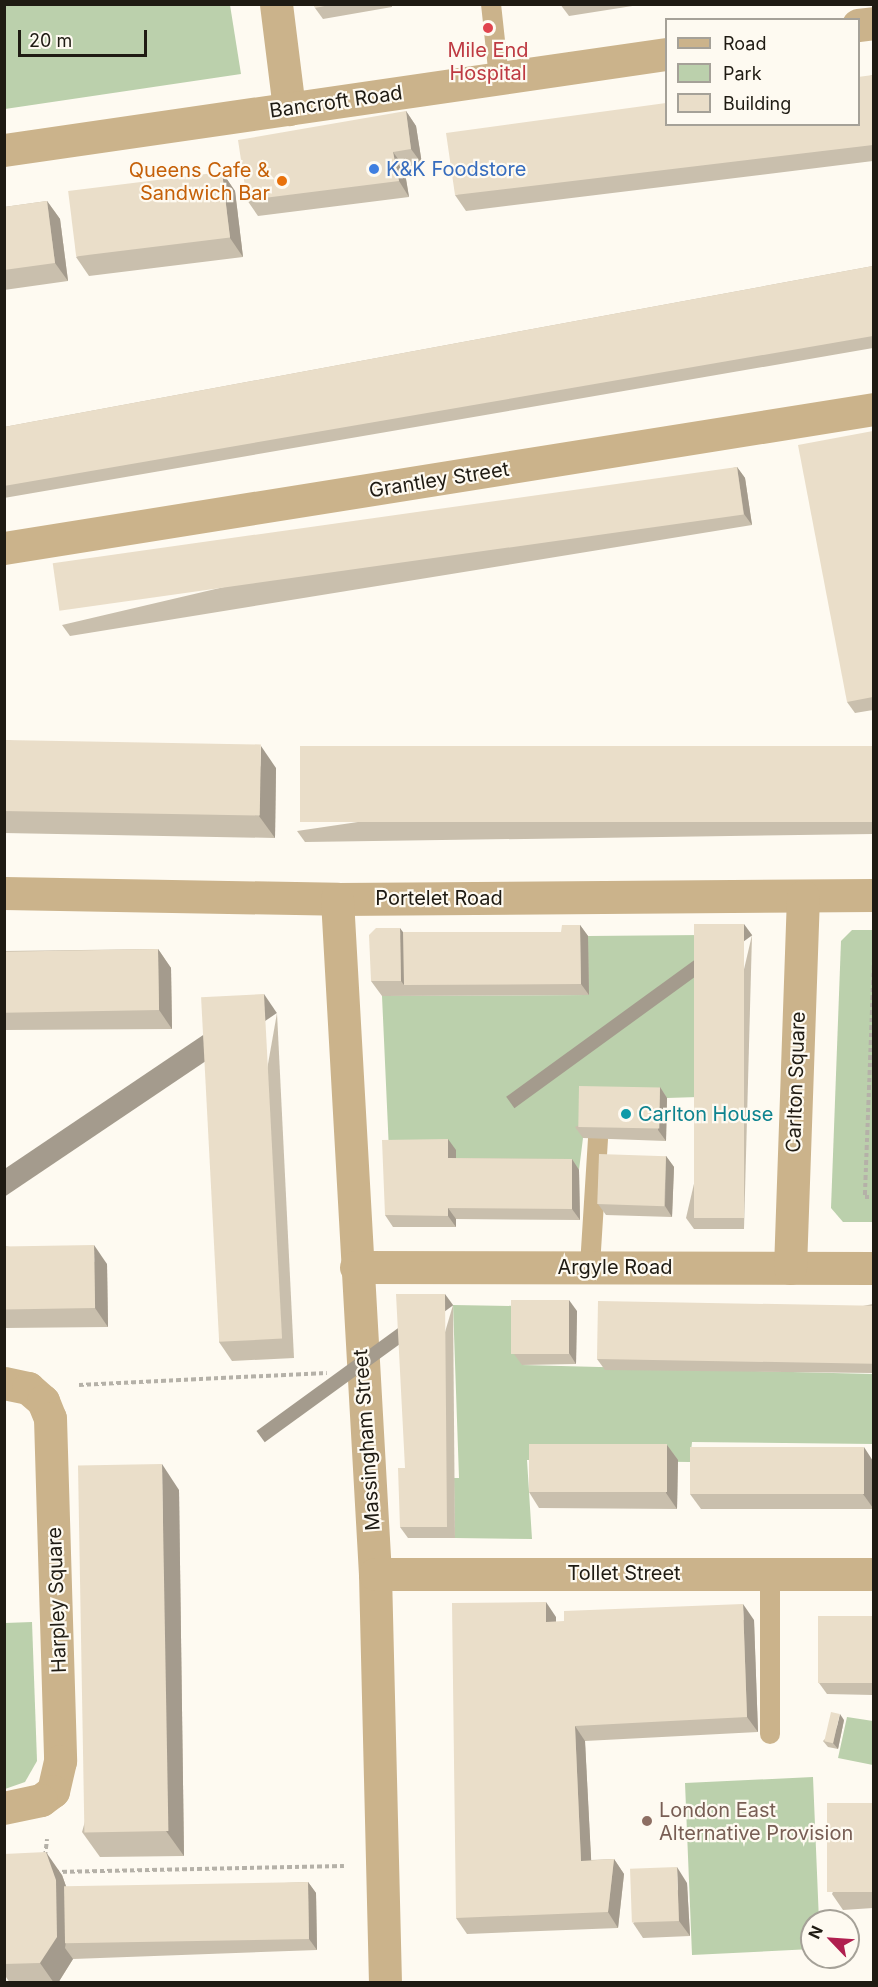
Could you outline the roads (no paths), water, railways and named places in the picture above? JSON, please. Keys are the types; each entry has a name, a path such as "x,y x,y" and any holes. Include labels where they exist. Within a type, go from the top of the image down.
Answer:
{"street":[{"path":"276,4 289,109"},
{"name":"Bancroft Road","path":"4,150 665,54"},
{"name":"Grantley Street","path":"4,548 873,410"},
{"name":"Portelet Road","path":"4,893 337,899 873,896"},
{"name":"Carlton Square","path":"790,1268 803,896"},
{"name":"Massingham Street","path":"337,899 375,1574 385,1983"},
{"name":"Argyle Road","path":"356,1267 873,1268"},
{"name":"Harpley Square","path":"4,1808 41,1800 53,1791 60,1761 59,1624 50,1418 43,1401 16,1385"},
{"name":"Tollet Street","path":"375,1574 770,1572 873,1574"}],"lane":[{"path":"491,4 499,78"},
{"path":"590,1266 598,1139"},
{"path":"770,1572 770,1734"}],"place":[{"name":"Mile End Hospital","path":"488,28"},
{"name":"K&K Foodstore","path":"374,169"},
{"name":"Queens Cafe & Sandwich Bar","path":"282,181"},
{"name":"Carlton House","path":"626,1114"},
{"name":"London East Alternative Provision","path":"647,1821"}]}
